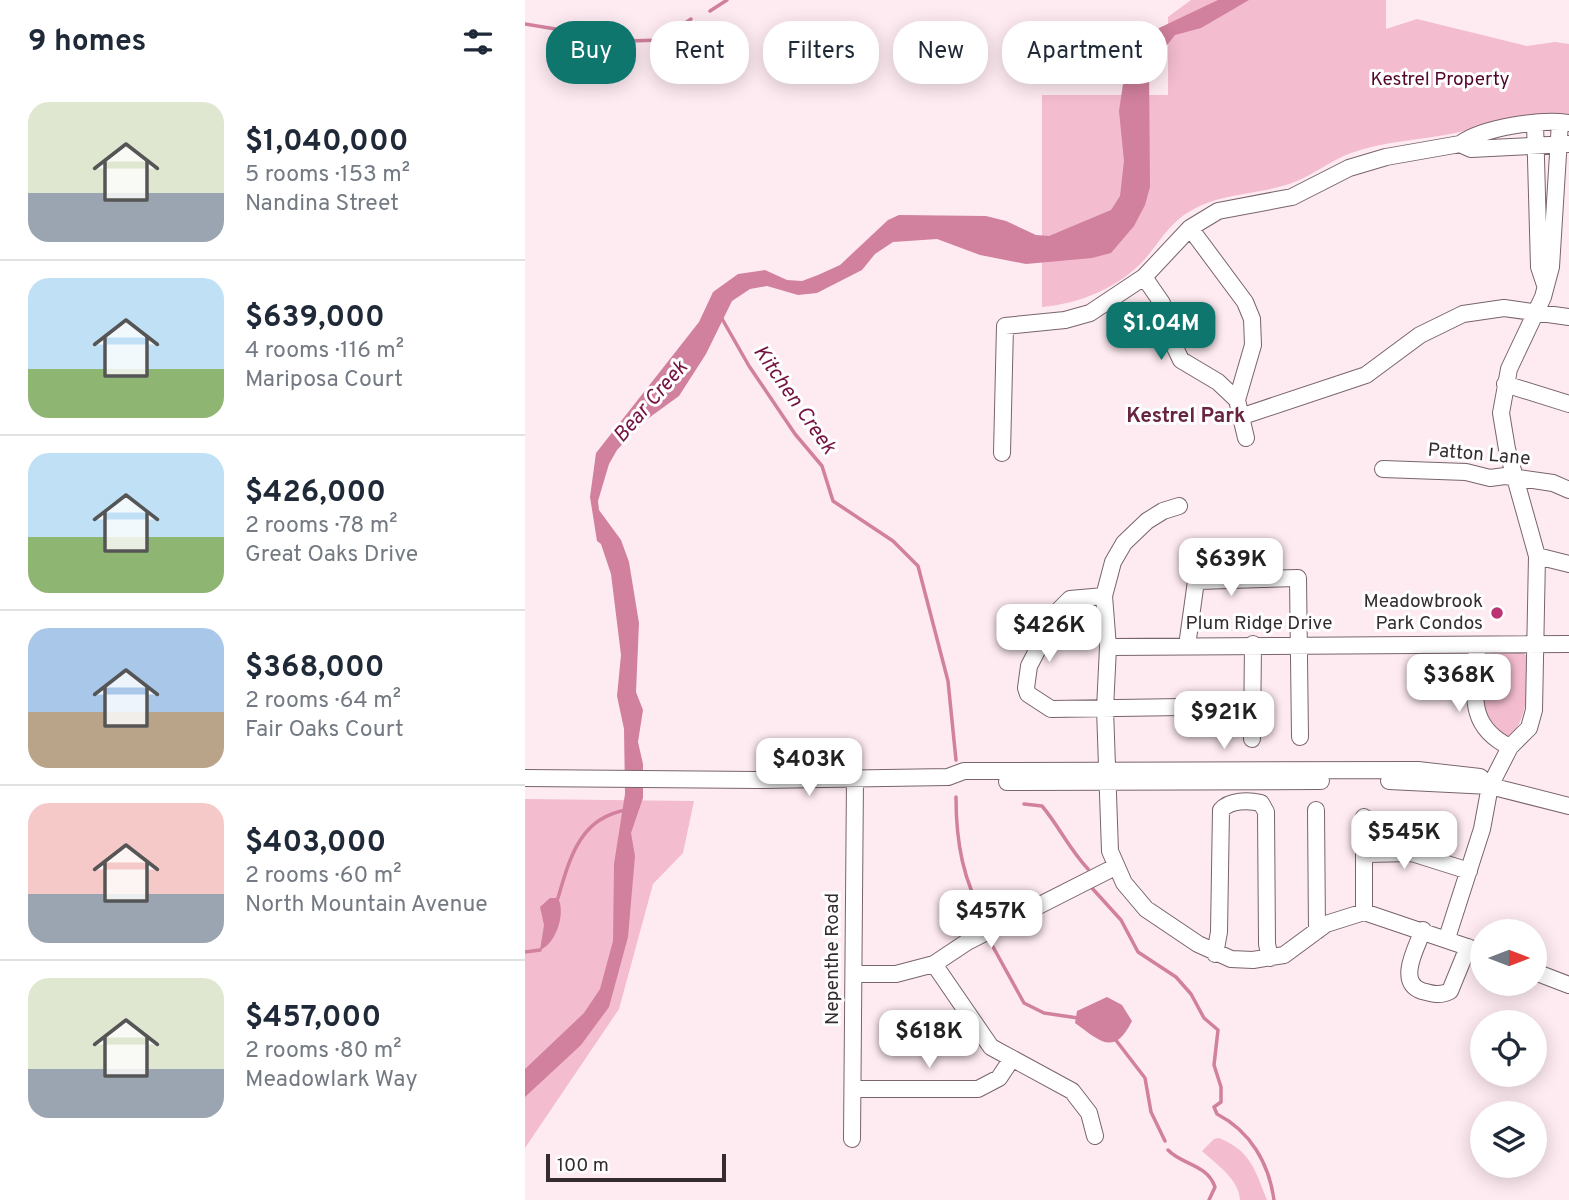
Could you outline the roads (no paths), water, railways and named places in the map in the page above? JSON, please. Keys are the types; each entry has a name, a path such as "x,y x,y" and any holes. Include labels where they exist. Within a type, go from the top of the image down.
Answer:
{"street":[{"path":"1535,123 1539,267 1545,285"},
{"path":"1002,453 1005,326 1078,318 1090,313 1144,277 1190,228 1218,211 1308,191 1349,168 1386,157 1460,144 1470,137 1535,123 1565,123 1551,267 1537,311 1518,347 1505,384 1502,427 1537,556 1534,710 1529,727 1510,747 1490,786 1482,829 1447,938"},
{"path":"1460,144 1471,149 1564,145"},
{"path":"1190,228 1245,302 1252,319 1254,345 1237,400 1246,438"},
{"path":"1144,277 1162,303 1168,333 1181,360 1218,382 1237,400"},
{"path":"1240,417 1366,375 1420,335 1463,314 1504,308 1569,317"},
{"path":"1505,384 1569,404"},
{"name":"Patton Lane","path":"1383,468 1515,477 1553,483 1569,490"},
{"path":"1179,506 1163,511 1135,531 1113,562 1104,596 1108,647 1105,709 1109,775 1109,851 1115,867 1134,897 1146,909 1215,954 1231,959 1270,958 1296,949 1338,918 1364,912 1470,947"},
{"path":"1537,556 1569,564"},
{"path":"1187,646 1196,581 1298,578 1300,737"},
{"path":"1104,596 1070,599 1057,612 1029,666 1026,688 1033,699 1051,709 1183,707"},
{"name":"Plum Ridge Drive","path":"1108,647 1569,644"},
{"path":"1252,739 1253,645"},
{"path":"1477,645 1478,717 1492,738 1510,747"},
{"path":"525,778 855,779 948,777 964,771 1109,775 1431,771 1480,777 1490,786 1569,806"},
{"name":"Nepenthe Road","path":"852,1139 855,779"},
{"path":"1215,954 1219,932 1221,810 1233,802 1256,802 1264,807 1266,813 1266,944 1270,958"},
{"path":"1316,810 1317,931"},
{"path":"1364,817 1364,912"},
{"path":"1364,854 1412,853 1469,871"},
{"path":"854,974 896,974 934,964 967,942 1115,867"},
{"path":"1423,930 1409,967 1411,981 1417,989 1436,995 1450,991 1470,957"},
{"path":"934,964 991,1047 1011,1060 1039,1070 1072,1091 1089,1113 1095,1136"},
{"path":"1547,977 1569,985"},
{"path":"854,1089 978,1089 999,1078 1011,1060"}],"water":[{"path":"1218,0 1249,0 1201,28 1175,35 1167,45 1167,24"},
{"name":"Bear Creek","path":"1123,84 1149,84 1150,187 1145,205 1134,226 1111,253 1092,258 1026,264 980,255 937,239 893,242 875,254 862,270 817,293 798,295 767,286 750,289 732,301 706,354 679,396 646,420 617,450 609,464 598,501 599,510 621,540 629,562 639,623 636,692 643,710 638,742 643,764 643,798 631,833 635,856 628,937 609,1007 581,1045 525,1097 525,1069 584,1013 600,989 613,941 614,864 625,794 624,729 617,696 621,655 611,574 601,544 597,541 590,497 596,453 699,322 713,292 738,274 765,270 787,280 802,281 840,265 888,220 899,215 986,216 1006,221 1036,235 1049,236 1111,210 1120,196 1124,161 1119,111"},
{"path":"550,898 558,898 560,919 555,935 546,947 540,950 544,925 540,907"},
{"path":"1107,997 1122,1005 1132,1021 1119,1039 1113,1042 1099,1040 1075,1023 1077,1011"}],"waterway":[{"path":"710,11 727,0"},
{"path":"525,24 628,41 661,40 691,19"},
{"name":"Kitchen Creek","path":"721,317 749,366 795,434 822,466 833,501 893,541 918,566 948,681 956,760"},
{"name":"Kitchen Creek","path":"956,797 962,861 986,921"},
{"path":"1024,804 1042,806 1088,869"},
{"path":"558,898 573,854 587,831 610,814 626,810"},
{"path":"1091,887 1121,920 1138,952 1176,977 1191,994 1204,1018 1218,1030 1214,1065 1221,1087 1221,1102 1214,1107 1217,1114 1239,1129 1256,1149 1268,1173 1274,1200"},
{"name":"Kitchen Creek","path":"992,945 1024,1003 1044,1013 1078,1018"},
{"path":"525,952 540,950"},
{"name":"Kitchen Creek","path":"1115,1039 1145,1078 1151,1112 1165,1141"},
{"name":"Kitchen Creek","path":"1168,1150 1200,1169 1211,1179 1215,1187 1209,1200"}],"place":[{"name":"Meadowbrook Park Condos","path":"1497,613"}],"district":[{"name":"Kestrel Park","path":"1186,416"}],"park label":[{"name":"Kestrel Property","path":"1440,80"}]}
